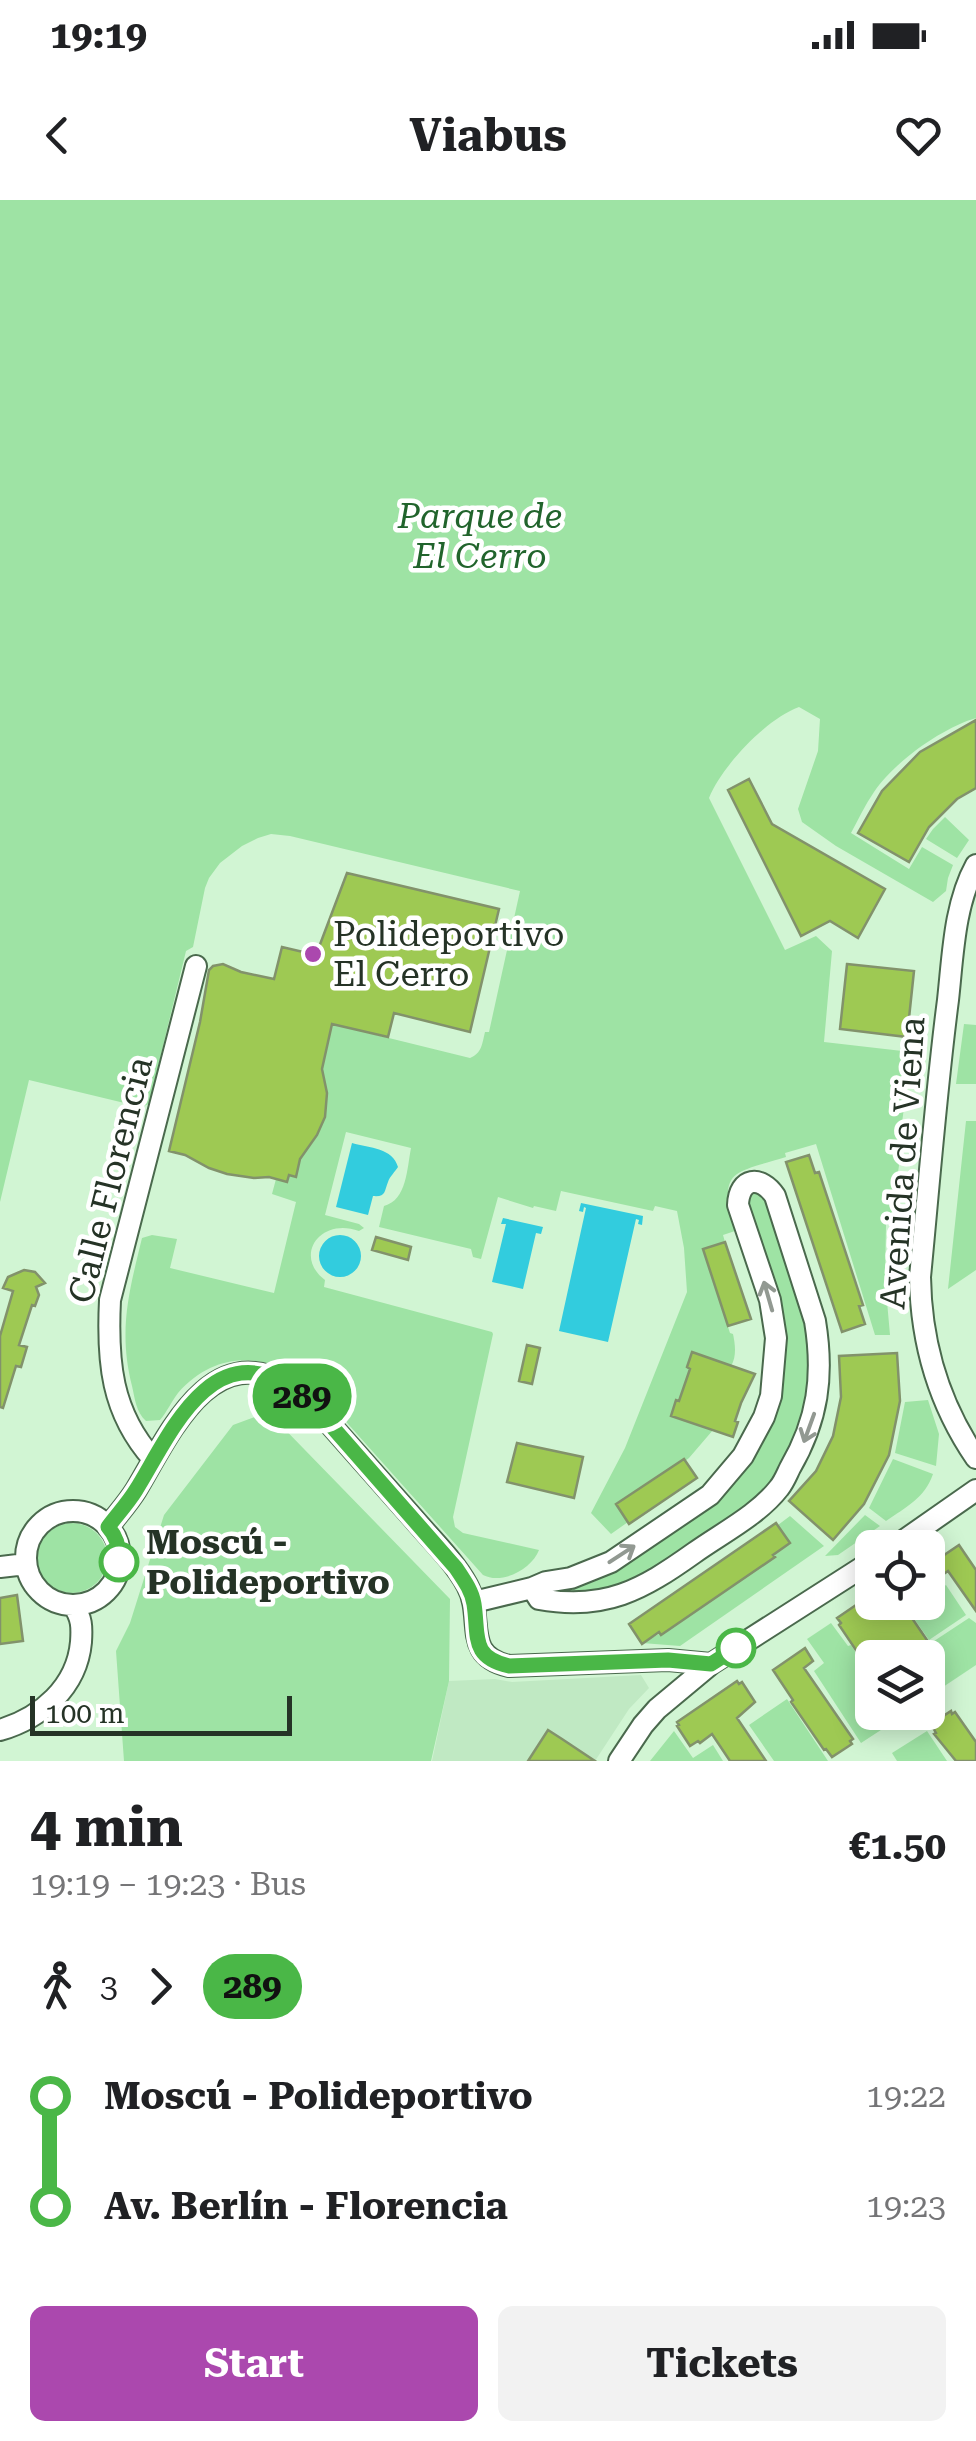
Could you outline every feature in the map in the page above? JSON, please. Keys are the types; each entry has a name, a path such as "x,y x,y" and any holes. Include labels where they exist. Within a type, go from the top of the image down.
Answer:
{"street":[{"name":"Avenida de Viena","path":"976,865 962,901 955,941 939,1070 920,1292 925,1338 934,1372 953,1419 976,1458"},
{"name":"Calle Florencia","path":"154,1459 136,1440 116,1392 108,1332 110,1300 196,966"},
{"path":"474,1602 570,1578 611,1562 710,1495 743,1456 771,1396 776,1353 775,1320 738,1206 738,1195 751,1182 769,1187 816,1321 819,1376 816,1407 800,1452 779,1488 756,1509 653,1582 631,1592 596,1601 558,1602 539,1598 532,1588"},
{"path":"108,1527 198,1396 223,1378 239,1374 270,1376 300,1393 321,1414 456,1568 474,1602 476,1633 486,1657 509,1666 668,1660 711,1664"},
{"path":"919,1530 976,1490"},
{"path":"68,1511 95,1517 108,1527 119,1548 119,1564 108,1590 95,1599 73,1605 50,1599 36,1588 26,1564 32,1535 40,1524 68,1511"},
{"path":"0,1568 26,1564"},
{"path":"619,1761 657,1708 711,1664 855,1571"},
{"path":"0,1730 44,1709 72,1675 80,1652 82,1628 73,1605"}],"shaded area":[{"path":"641,1675 649,1688 629,1709 595,1761 432,1761 449,1681"}],"green space":[{"name":"Parque de El Cerro","path":"0,200 976,200 976,718 934,738 894,769 874,792 851,833 909,869 922,847 953,865 946,891 933,902 802,822 798,809 818,751 820,719 799,707 746,745 709,798 785,950 816,936 832,951 824,1042 911,1052 902,1123 905,1126 890,1225 886,1225 890,1335 875,1335 816,1144 741,1172 729,1185 735,1231 723,1235 725,1242 703,1250 733,1334 734,1358 731,1366 690,1369 671,1415 713,1430 689,1458 617,1504 628,1522 611,1534 591,1513 625,1448 687,1292 677,1211 655,1206 653,1211 561,1191 556,1211 498,1197 481,1259 473,1257 471,1249 379,1227 384,1206 392,1203 402,1190 411,1148 346,1132 325,1215 364,1228 333,1229 323,1234 315,1241 311,1260 325,1280 324,1287 492,1332 453,1517 455,1527 463,1533 539,1550 530,1563 507,1576 483,1575 315,1387 298,1376 262,1362 227,1362 194,1378 160,1420 146,1421 136,1405 128,1366 127,1311 142,1238 152,1235 177,1239 170,1268 274,1293 296,1202 272,1194 276,1179 286,1182 289,1175 296,1177 300,1159 325,1117 327,1093 322,1069 332,1024 470,1058 477,1054 485,1032 489,1032 520,891 290,836 271,834 242,846 220,863 205,888 193,947 186,951 149,1104 141,1107 29,1080 0,1202"},
{"path":"945,817 969,840 957,858 926,839"},
{"path":"964,1024 976,1025 976,1084 956,1084"},
{"path":"966,1121 976,1121 976,1270 948,1289"},
{"path":"749,1197 765,1197 807,1323 811,1348 808,1398 792,1446 764,1488 746,1506 641,1581 600,1594 555,1594 555,1587 720,1498 761,1447 781,1387 783,1319 747,1209"},
{"path":"928,1400 939,1434 936,1466 895,1453 905,1402"},
{"path":"268,1412 450,1599 449,1681 431,1761 124,1761 116,1651 130,1623 164,1515 233,1425"},
{"path":"893,1459 933,1474 920,1496 886,1521 869,1508"},
{"path":"865,1515 880,1526 874,1530 855,1530 855,1543 838,1555 825,1556"},
{"path":"790,1516 824,1546 680,1646 642,1643 674,1626 759,1564 774,1558 789,1543 778,1525"},
{"path":"72,1523 86,1525 97,1533 105,1544 105,1572 97,1583 86,1591 72,1593 58,1591 47,1583 39,1572 37,1558 39,1544 47,1533 58,1525"},
{"path":"946,1585 966,1615 929,1640 915,1620 945,1620"},
{"path":"969,1618 976,1623 976,1665 945,1686 945,1640 936,1640"},
{"path":"831,1623 851,1645 855,1651 855,1730 881,1730 861,1743 814,1671 824,1663 807,1639"},
{"path":"787,1699 828,1761 774,1761 749,1725"},
{"path":"674,1731 693,1758 713,1745 723,1761 650,1761"},
{"path":"927,1731 947,1761 897,1761 892,1753"}],"water":[{"path":"352,1143 386,1152 398,1167 384,1193 373,1196 368,1215 336,1207"},
{"path":"581,1203 643,1216 642,1225 636,1219 608,1342 559,1331 586,1208 579,1211"},
{"path":"503,1218 543,1227 541,1234 536,1233 523,1289 492,1282 506,1224 501,1224"},
{"path":"340,1235 355,1241 361,1256 355,1271 340,1277 325,1271 319,1256 325,1241"}],"building":[{"path":"976,720 976,788 957,799 929,827 909,862 858,833 882,791 920,752"},
{"path":"749,779 772,824 885,889 858,938 830,921 801,936 728,790"},
{"path":"347,873 499,909 470,1032 394,1013 388,1037 332,1024 322,1069 327,1093 325,1117 300,1159 296,1177 289,1175 287,1182 227,1174 169,1151 209,970 223,964 274,979 282,947 316,955"},
{"path":"847,964 914,971 907,1037 840,1029"},
{"path":"809,1155 815,1173 819,1172 863,1305 859,1306 865,1324 842,1332 786,1162"},
{"path":"376,1237 411,1247 408,1260 372,1250"},
{"path":"725,1242 751,1319 728,1326 703,1249"},
{"path":"24,1270 35,1272 45,1283 36,1287 39,1295 19,1345 27,1347 21,1367 16,1366 3,1408 0,1336 13,1291 3,1288 8,1277"},
{"path":"527,1345 540,1348 532,1384 519,1381"},
{"path":"692,1352 755,1374 741,1403 733,1437 671,1416 690,1369 687,1367"},
{"path":"897,1353 900,1401 889,1455 864,1504 833,1540 789,1501 816,1471 833,1436 841,1397 839,1356"},
{"path":"517,1443 583,1457 574,1498 507,1482"},
{"path":"684,1459 697,1478 629,1524 616,1504"},
{"path":"776,1523 790,1543 775,1557 642,1644 629,1624"},
{"path":"959,1545 976,1570 976,1611 948,1571 945,1573 945,1554"},
{"path":"17,1595 23,1641 0,1644 0,1598"},
{"path":"855,1606 855,1620 913,1620 927,1640 855,1640 855,1649 837,1618"},
{"path":"805,1648 813,1661 804,1668 853,1739 852,1744 832,1757 791,1702 773,1670"},
{"path":"737,1681 742,1682 755,1702 737,1718 766,1761 730,1761 712,1734 690,1746 677,1726 677,1722"},
{"path":"955,1712 976,1742 976,1761 956,1761 934,1734 934,1730 945,1730 945,1715"},
{"path":"548,1730 562,1739 595,1761 528,1761"}],"bus line":[{"name":"289","path":"119,1562 119,1548 108,1527 182,1414 223,1378 239,1374 270,1376 300,1393 321,1414 456,1568 474,1602 479,1645 486,1657 496,1663 509,1666 668,1660 711,1664 736,1648"}],"place":[{"name":"Polideportivo El Cerro","path":"313,954"},
{"name":"Moscú - Polideportivo","path":"119,1562"}]}
